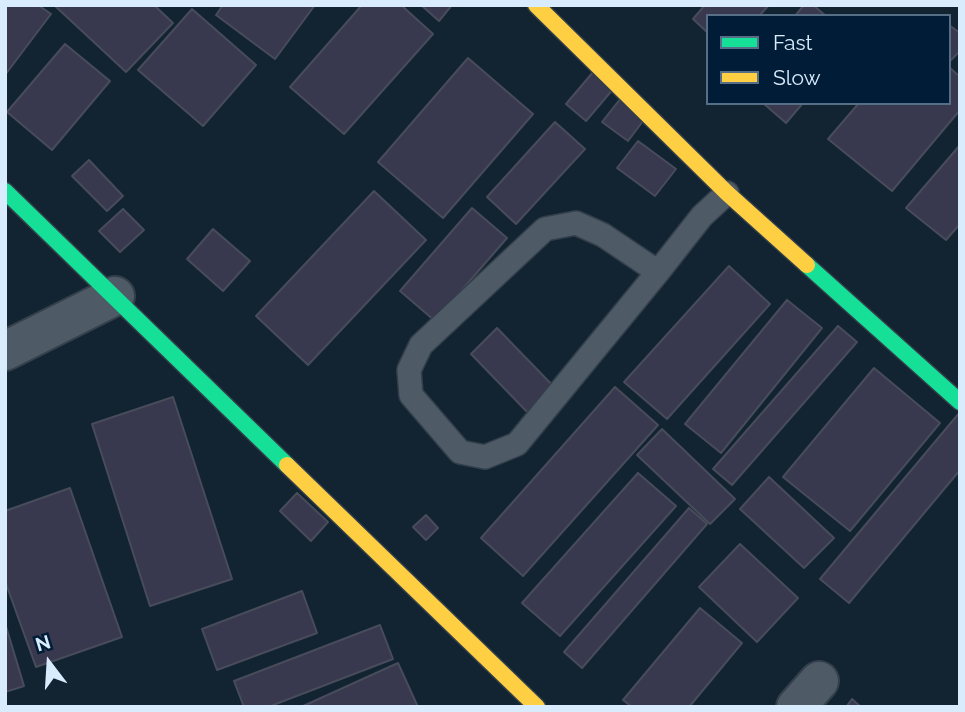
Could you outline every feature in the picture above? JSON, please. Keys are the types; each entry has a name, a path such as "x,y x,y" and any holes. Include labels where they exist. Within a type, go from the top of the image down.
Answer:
{"street":[{"path":"536,5 727,194 960,402"},
{"path":"5,191 537,707"},
{"path":"5,351 115,296"}],"lane":[{"path":"658,272 603,235 576,223 545,229 421,345 409,370 411,395 460,452 485,457 517,444 658,272 702,216 727,194"}],"building":[{"path":"5,5 38,5 51,14 5,75"},
{"path":"54,5 154,5 173,23 126,72"},
{"path":"223,5 315,5 275,59 216,15"},
{"path":"362,5 401,5 433,34 344,134 290,87"},
{"path":"421,5 452,5 439,21"},
{"path":"705,5 769,5 761,14 706,14 706,31 693,19"},
{"path":"804,5 813,5 824,14 797,14"},
{"path":"192,9 256,65 203,126 138,70"},
{"path":"951,26 960,33 960,51 951,60"},
{"path":"65,44 110,81 52,150 7,112"},
{"path":"468,58 533,114 443,218 378,162"},
{"path":"951,69 960,77 960,110 892,191 828,139 857,105 951,105"},
{"path":"594,71 614,88 586,121 566,104"},
{"path":"621,98 646,117 628,141 602,122"},
{"path":"765,105 801,105 786,123"},
{"path":"555,122 585,149 516,224 487,197"},
{"path":"638,141 676,169 655,196 617,168"},
{"path":"960,145 960,224 946,240 906,208"},
{"path":"89,160 123,196 107,211 72,176"},
{"path":"374,191 426,240 308,365 256,316"},
{"path":"472,208 507,238 435,321 400,291"},
{"path":"123,209 144,230 120,252 99,231"},
{"path":"213,229 250,261 223,291 187,259"},
{"path":"729,266 770,304 667,419 624,382"},
{"path":"787,300 822,328 721,453 685,424"},
{"path":"838,326 857,342 732,485 713,469"},
{"path":"497,328 558,391 531,416 471,354"},
{"path":"874,368 940,423 850,531 783,477"},
{"path":"615,387 658,425 523,576 481,538"},
{"path":"173,397 232,579 150,606 92,424"},
{"path":"960,412 960,470 849,603 820,579"},
{"path":"662,429 735,499 710,524 637,455"},
{"path":"638,473 676,506 560,636 522,603"},
{"path":"769,477 834,538 804,568 740,509"},
{"path":"70,488 122,637 36,667 5,581 5,511"},
{"path":"297,493 328,522 311,541 280,511"},
{"path":"689,508 707,524 582,668 564,652"},
{"path":"426,515 438,528 426,540 413,527"},
{"path":"740,544 798,598 757,642 699,587"},
{"path":"302,591 317,633 217,670 202,629"},
{"path":"700,608 742,643 689,707 632,707 623,700"},
{"path":"5,623 24,686 5,692"},
{"path":"380,625 393,659 268,707 244,707 234,681"},
{"path":"398,663 418,707 301,707"},
{"path":"852,699 861,707 846,707"}],"traffic: fast":[{"path":"5,191 287,465"},
{"path":"807,265 960,402"}],"traffic: slow":[{"path":"536,5 727,193 807,265"},
{"path":"287,465 537,707"}]}
